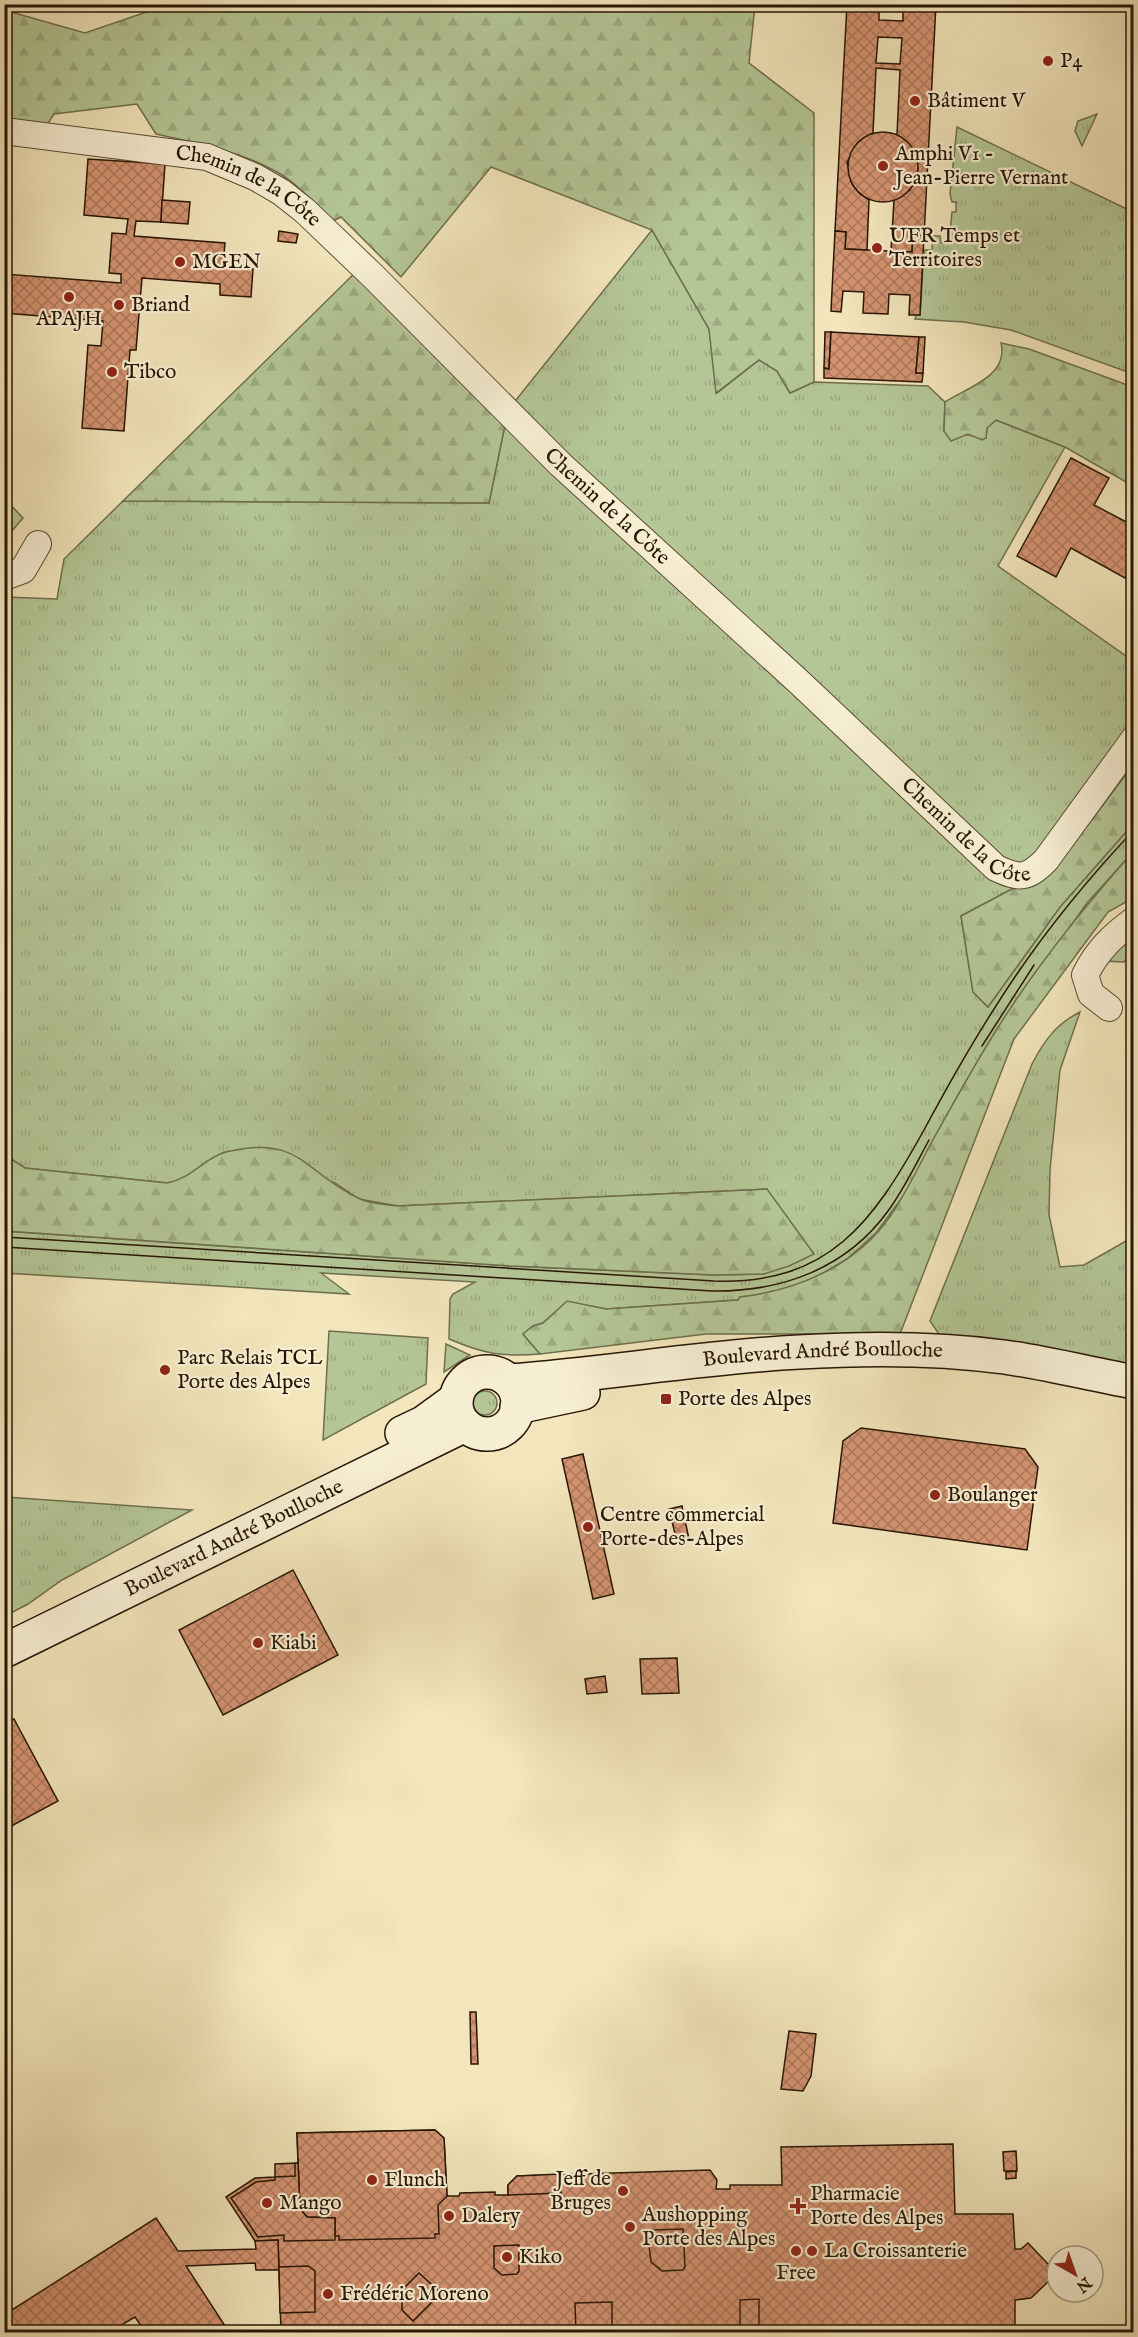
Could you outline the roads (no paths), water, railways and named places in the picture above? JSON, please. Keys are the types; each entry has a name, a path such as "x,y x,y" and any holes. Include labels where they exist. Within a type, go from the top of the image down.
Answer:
{"main road":[{"name":"Boulevard André Boulloche","path":"460,1412 460,1386 477,1373 491,1371 513,1394 801,1351 908,1351 1003,1357 1119,1385"},
{"path":"460,1412 476,1432 497,1432 508,1425 513,1394"},
{"name":"Boulevard André Boulloche","path":"4,1632 226,1517 332,1468 423,1422 460,1412"},
{"name":"Boulevard André Boulloche","path":"4,1651 460,1412"}],"street":[{"name":"Chemin de la Côte","path":"4,131 207,157 255,177 281,192 305,211 382,285 560,464 799,682 996,868 1015,877 1032,873 1046,860 1134,739"},
{"path":"4,577 23,570 38,544"},
{"path":"1109,1008 1091,994 1085,975 1095,956 1112,936 1134,920"}],"tram line":[{"path":"4,1237 714,1281 754,1279 788,1272 818,1259 843,1242 886,1193 1009,985 1077,894 1134,830"},
{"path":"982,1046 1034,965"},
{"path":"4,1247 712,1291 738,1290 763,1287 810,1273 832,1262 852,1248 888,1211 929,1140"}],"place":[{"name":"P4","path":"1048,61"},
{"name":"Bâtiment V","path":"915,101"},
{"name":"Amphi V1 - Jean-Pierre Vernant","path":"883,166"},
{"name":"UFR Temps et Territoires","path":"877,248"},
{"name":"MGEN","path":"180,262"},
{"name":"APAJH","path":"69,297"},
{"name":"Briand","path":"119,305"},
{"name":"Tibco","path":"112,372"},
{"name":"Parc Relais TCL Porte des Alpes","path":"165,1370"},
{"name":"Porte des Alpes","path":"666,1399"},
{"name":"Boulanger","path":"935,1495"},
{"name":"Centre commercial Porte-des-Alpes","path":"588,1527"},
{"name":"Kiabi","path":"258,1643"},
{"name":"Flunch","path":"372,2180"},
{"name":"Jeff de Bruges","path":"623,2191"},
{"name":"Mango","path":"267,2203"},
{"name":"Pharmacie Porte des Alpes","path":"798,2206"},
{"name":"Dalery","path":"449,2216"},
{"name":"Aushopping Porte des Alpes","path":"630,2227"},
{"name":"Free","path":"796,2251"},
{"name":"La Croissanterie","path":"812,2251"},
{"name":"Kiko","path":"507,2257"},
{"name":"Frédéric Moreno","path":"328,2294"}]}
